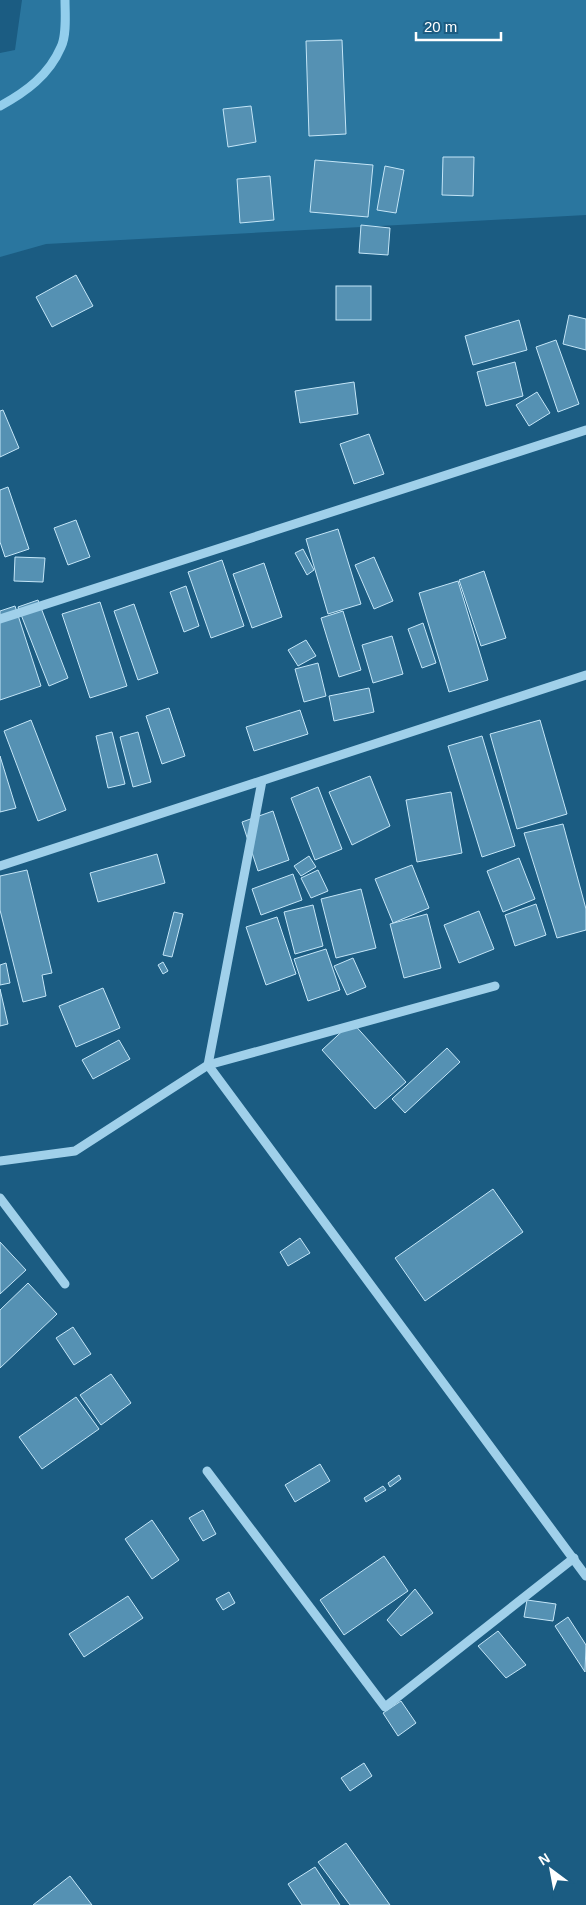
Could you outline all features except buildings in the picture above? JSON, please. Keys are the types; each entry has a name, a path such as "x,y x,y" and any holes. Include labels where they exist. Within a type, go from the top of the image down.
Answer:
{"street":[{"path":"0,619 586,430"},
{"path":"0,866 586,675"},
{"path":"262,781 208,1065 586,1576"},
{"path":"0,1161 75,1151 208,1065 495,986"},
{"path":"0,1198 65,1284"},
{"path":"207,1471 386,1707 574,1558"}],"shaded area":[{"path":"22,0 586,0 586,215 46,244 0,257 0,53 15,50"}],"waterway":[{"path":"0,106 28,89 56,57 64,36 65,0"}]}
